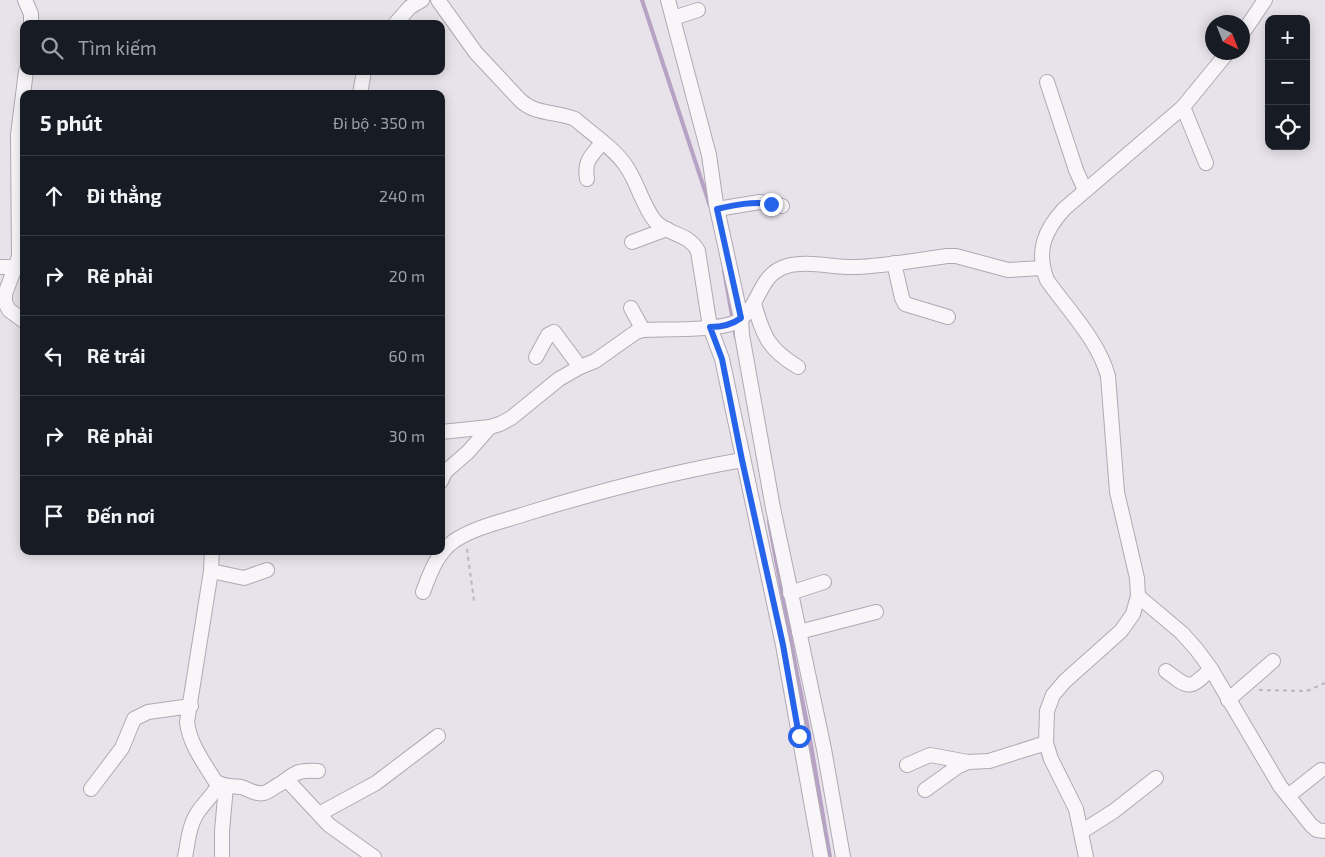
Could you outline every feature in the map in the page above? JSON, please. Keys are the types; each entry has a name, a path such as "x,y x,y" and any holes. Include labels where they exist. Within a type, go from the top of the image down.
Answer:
{"street":[{"path":"25,0 31,14 31,20"},
{"path":"399,20 410,7 422,0"},
{"path":"438,0 480,58 526,106 533,110 575,119 626,164 655,221 667,230 689,240 698,251 783,645 821,857"},
{"path":"668,0 709,155 715,202 790,593 824,749 843,857"},
{"path":"1250,22 1265,0"},
{"path":"673,18 698,10"},
{"path":"1086,857 1076,808 1051,759 1046,743 1046,711 1053,695 1065,681 1121,631 1133,614 1138,596 1137,578 1117,492 1108,376 1098,350 1048,280 1043,268 1042,248 1045,235 1054,220 1064,209 1183,107 1221,60"},
{"path":"24,90 26,75"},
{"path":"361,90 363,75"},
{"path":"1047,82 1076,170 1085,190"},
{"path":"1183,107 1206,163"},
{"path":"20,119 18,135 19,257 16,267 2,293 9,310 20,318"},
{"path":"587,179 585,168 602,143"},
{"path":"715,202 760,202 782,206"},
{"path":"632,242 667,230"},
{"path":"445,432 490,427 500,424 559,379 595,361 629,336 643,330 714,327 739,320 754,304 766,280 776,271 787,266 798,264 853,267 956,256 1008,270 1043,268"},
{"path":"894,263 902,298 906,304 948,316"},
{"path":"0,267 16,267"},
{"path":"754,304 762,331 768,343 782,358 798,367"},
{"path":"631,308 643,330"},
{"path":"536,357 548,335 554,332 580,367"},
{"path":"445,472 468,452 490,427"},
{"path":"445,549 474,530 557,504 691,469 742,460"},
{"path":"212,555 211,572 187,722 194,749 215,781 223,785 244,788 257,794 283,782 301,770 318,771"},
{"path":"423,592 439,555"},
{"path":"211,572 244,578 267,570"},
{"path":"790,593 824,582"},
{"path":"1138,596 1182,633 1211,669 1273,775 1310,825 1318,830 1325,831"},
{"path":"799,632 876,612"},
{"path":"1228,700 1273,661"},
{"path":"1166,671 1186,686 1198,682 1211,669"},
{"path":"91,789 122,748 134,719 148,712 190,706"},
{"path":"319,814 376,783 438,736"},
{"path":"907,765 930,755 968,762 989,761 1046,743"},
{"path":"925,790 957,767 968,762"},
{"path":"1288,796 1321,770"},
{"path":"1081,832 1114,811 1156,778"},
{"path":"283,782 288,781 292,784 329,825 374,857"},
{"path":"185,857 189,831 196,814 223,785"},
{"path":"222,857 223,785"}],"path":[{"path":"464,535 474,601"},
{"path":"1242,689 1307,691 1325,683"}],"waterway":[{"path":"642,0 710,206"},
{"path":"724,271 736,338"},
{"path":"769,522 809,733 830,857"}],"route":[{"path":"771,204 760,202 746,203 717,209 741,318 736,322 710,327 722,359 742,460 783,645 799,736"}]}
